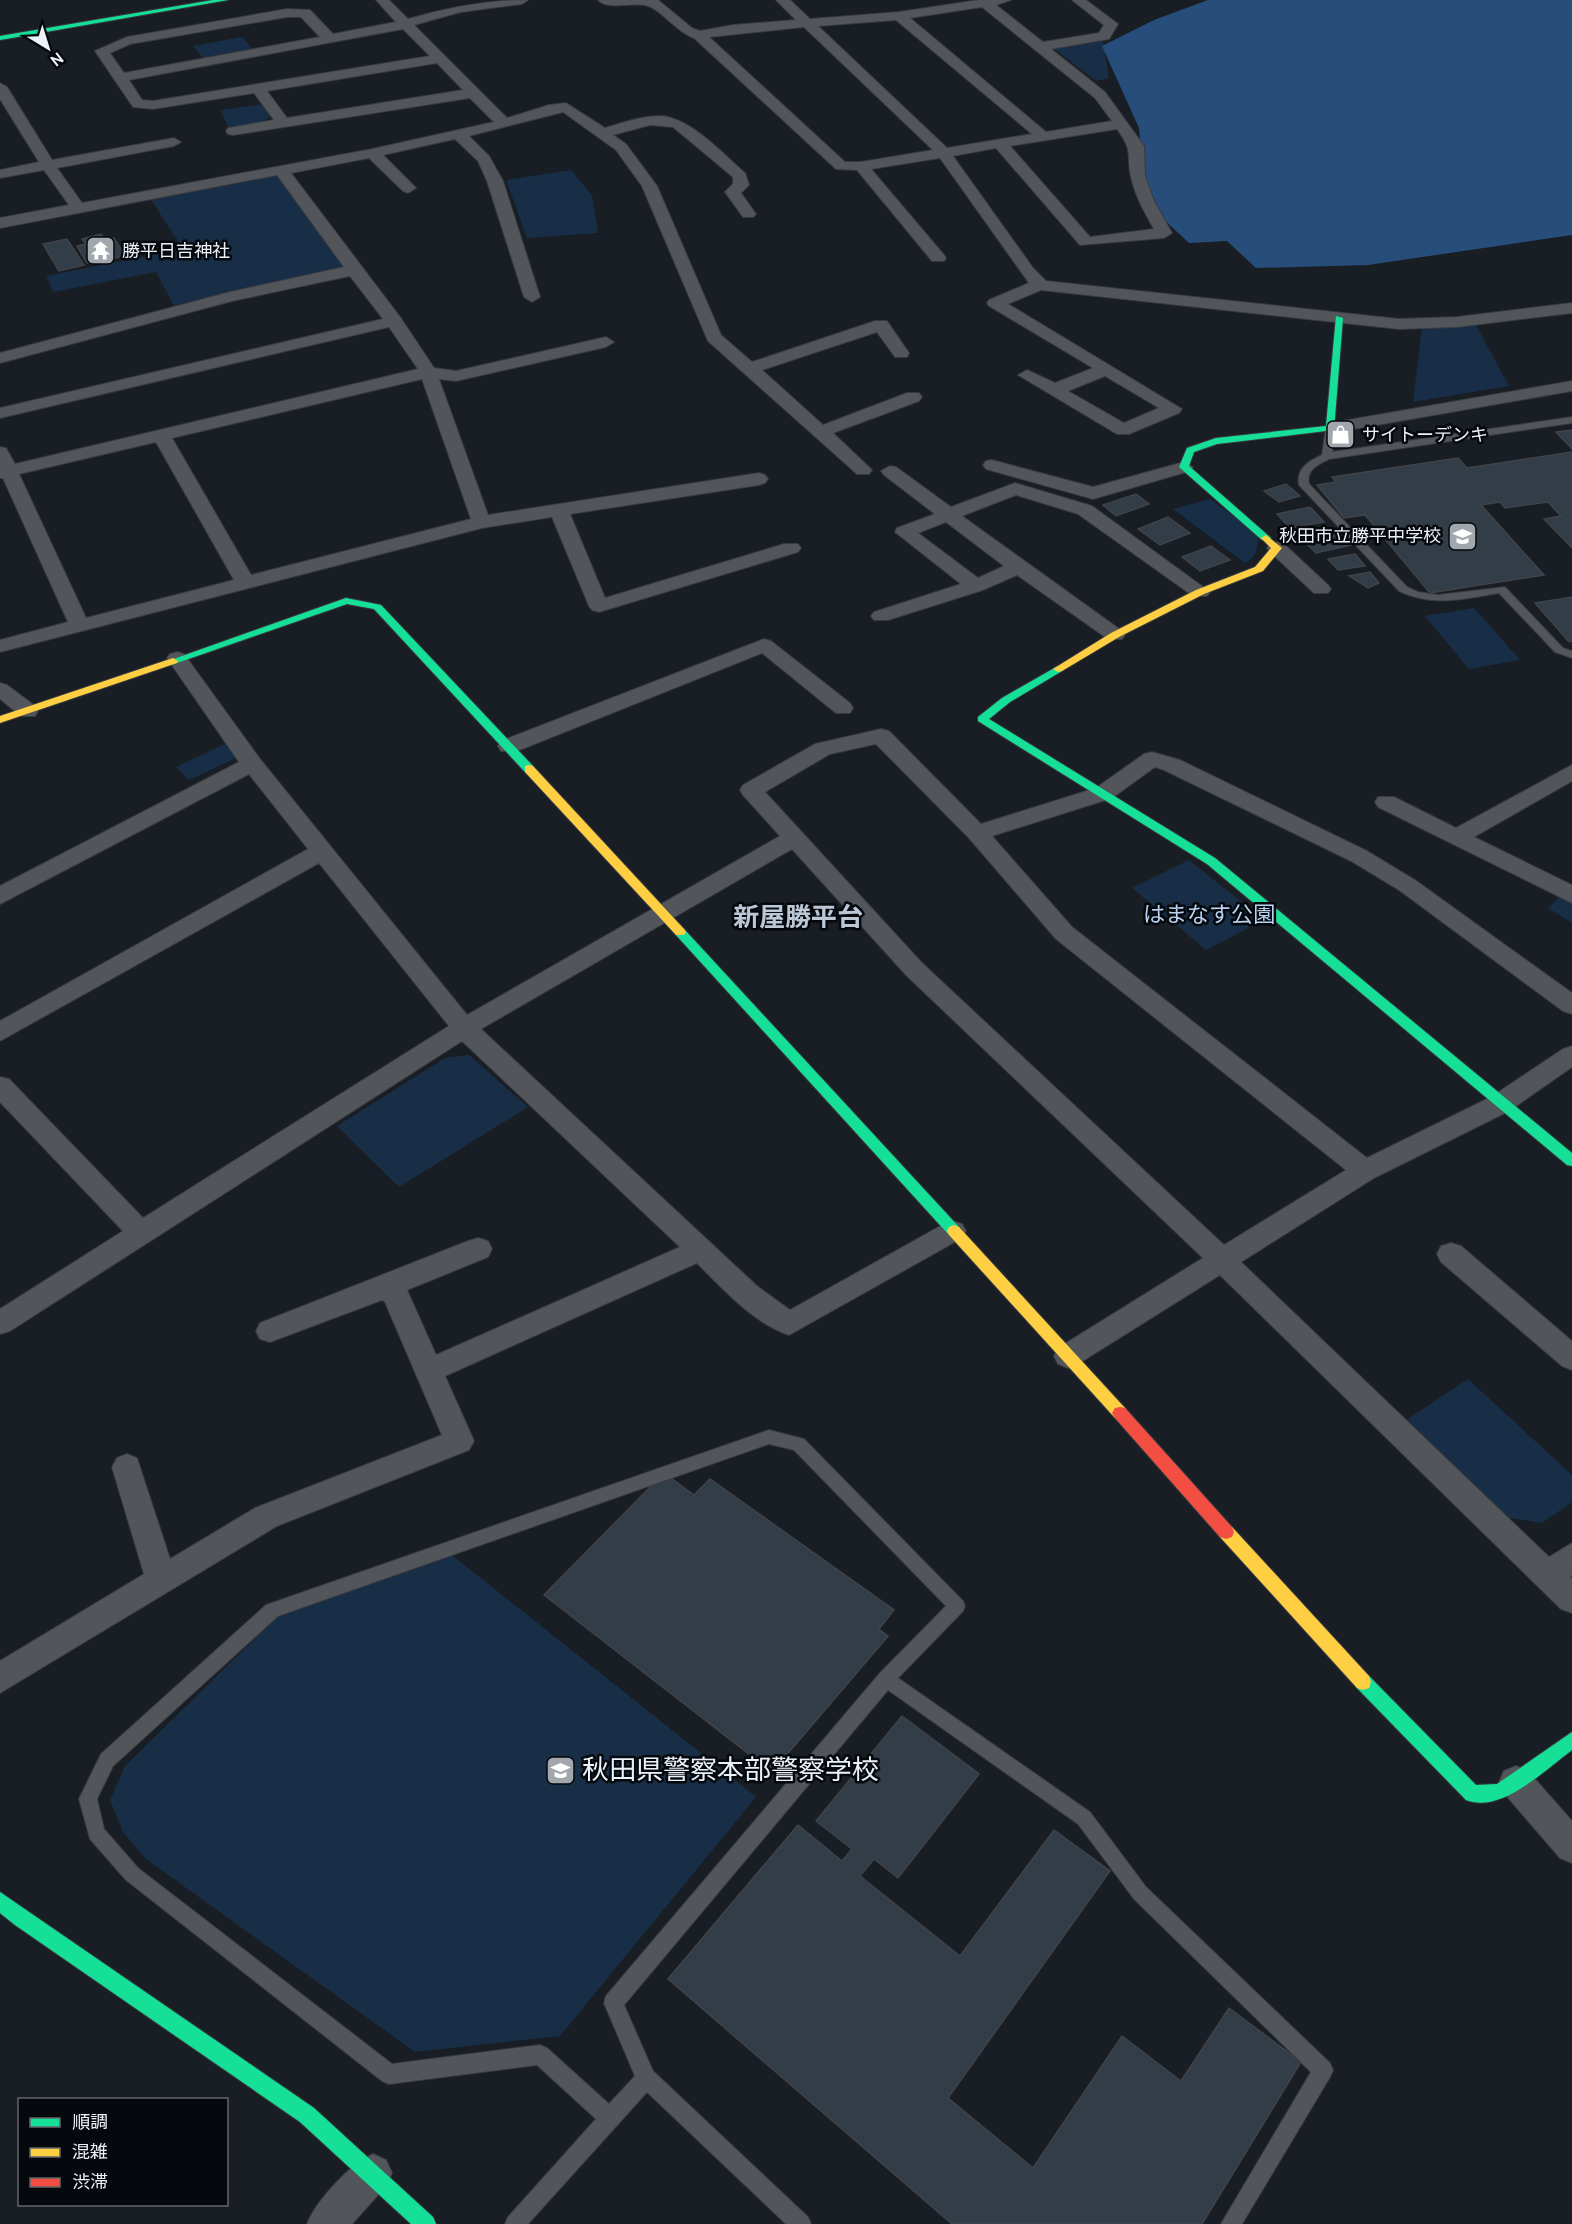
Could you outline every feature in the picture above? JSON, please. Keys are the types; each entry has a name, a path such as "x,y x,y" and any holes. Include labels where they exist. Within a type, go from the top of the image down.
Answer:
{"street":[{"path":"0,38 225,0"},
{"path":"382,0 504,124"},
{"path":"120,78 391,28 460,8 522,0"},
{"path":"604,0 652,2 687,31 699,35 841,166 861,166 1120,124"},
{"path":"782,0 943,152 1027,271 1040,284 1052,288 1399,324 1457,322 1572,308"},
{"path":"699,35 733,29 899,16 1005,0"},
{"path":"1039,47 1104,36 1111,24 1078,0"},
{"path":"985,3 1100,95 1137,146 1138,176 1146,201 1164,233 1086,242 1000,144"},
{"path":"193,6 207,26"},
{"path":"330,39 305,14 287,12 108,46 102,51 138,104 153,105 439,59"},
{"path":"899,16 1042,136"},
{"path":"0,87 17,125 78,206"},
{"path":"258,88 283,123"},
{"path":"233,131 474,93"},
{"path":"0,223 78,206 372,153 504,124 561,106 621,147 649,186 714,338 863,471"},
{"path":"603,133 653,121 669,120 678,124 740,176 741,185 733,192 748,213"},
{"path":"458,134 484,159 495,181 532,297"},
{"path":"0,174 174,142"},
{"path":"372,153 408,188"},
{"path":"861,166 938,258"},
{"path":"280,169 304,196 428,372 482,522"},
{"path":"0,358 230,297 354,270"},
{"path":"1027,375 1123,430 1173,409 995,303 1040,284"},
{"path":"1331,428 1339,318"},
{"path":"0,412 394,321"},
{"path":"749,369 880,325 901,353"},
{"path":"5,472 428,372 456,376 606,342"},
{"path":"1054,390 1106,369"},
{"path":"1184,467 1190,450 1216,441 1331,428 1572,386"},
{"path":"820,432 913,397"},
{"path":"161,435 246,584"},
{"path":"0,452 5,472 80,626"},
{"path":"992,465 1093,493 1184,467"},
{"path":"1184,467 1321,589"},
{"path":"890,471 1018,567 1115,635"},
{"path":"0,646 482,522 759,479"},
{"path":"976,586 904,532 1015,489 1085,510 1200,592"},
{"path":"559,510 599,606 791,548"},
{"path":"1277,548 1259,569 1200,592 1115,635 1006,700 982,719 1211,861 1500,1104 1572,1161"},
{"path":"881,616 976,586 1018,567"},
{"path":"0,720 346,601 377,607 509,746 1068,1356 1287,1601 1472,1794 1500,1792 1572,1740"},
{"path":"509,746 764,645 843,708"},
{"path":"177,658 252,764 464,1028 747,1294 789,1324 953,1231"},
{"path":"0,689 28,711"},
{"path":"1365,1171 1064,933 977,833 881,736 824,749 751,790 914,969 1223,1261 1560,1566 1572,1599"},
{"path":"977,833 1104,793 1152,759 1172,765 1378,867 1407,885 1572,1005"},
{"path":"0,896 252,764"},
{"path":"1456,837 1572,772"},
{"path":"1386,802 1572,895"},
{"path":"0,1323 464,1028 795,837"},
{"path":"0,1032 321,852"},
{"path":"1068,1356 1365,1171 1500,1104 1572,1055"},
{"path":"0,1086 141,1233"},
{"path":"270,1331 384,1288 478,1249"},
{"path":"429,1371 700,1250"},
{"path":"1451,1254 1572,1358"},
{"path":"0,1678 266,1517 459,1441 396,1295 384,1288"},
{"path":"127,1467 161,1580"},
{"path":"1516,1782 1572,1846"},
{"path":"0,1901 21,1919 308,2115 426,2224"},
{"path":"326,2224 373,2173"}],"lane":[{"path":"1572,420 1327,456 1306,468 1302,478 1304,485 1402,589 1413,595 1433,600 1501,589 1559,650 1572,655"},
{"path":"1327,456 1331,428"},
{"path":"610,2118 540,2055 389,2074 132,1874 96,1833 88,1799 107,1760 272,1610 769,1437 799,1444 957,1606 886,1679 613,2003 646,2078 801,2224"},
{"path":"886,1679 1084,1818 1140,1893 1323,2070 1232,2224"},
{"path":"514,2224 646,2078"}],"green space":[{"path":"242,37 253,50 204,59 193,46"},
{"path":"1103,41 1109,78 1096,81 1053,48"},
{"path":"264,104 270,117 262,122 228,127 220,110"},
{"path":"571,170 592,195 598,233 527,238 506,180"},
{"path":"276,172 345,268 174,306 156,272 53,292 46,276 183,249 148,195"},
{"path":"1476,325 1509,386 1413,402 1422,327"},
{"path":"1210,499 1258,535 1255,555 1245,563 1173,509"},
{"path":"1474,608 1520,660 1469,669 1425,616"},
{"path":"227,743 240,756 189,780 176,767"},
{"name":"はまなす公園","path":"1189,860 1264,920 1206,950 1132,888"},
{"path":"1560,897 1572,903 1572,923 1548,908"},
{"path":"469,1055 528,1107 399,1187 337,1126 445,1058"},
{"path":"1468,1379 1572,1475 1572,1502 1542,1523 1505,1517 1405,1421"},
{"path":"447,1551 756,1797 560,2036 415,2052 146,1859 123,1832 110,1800 125,1766 280,1614"}],"shaded area":[{"path":"1208,0 1572,0 1572,235 1368,265 1256,268 1227,241 1189,243 1161,217 1144,180 1139,128 1102,46 1154,20"}],"building":[{"name":"勝平日吉神社","path":"101,234 105,240 114,238 125,255 99,263 97,261 87,263 77,246 86,244 82,239"},
{"path":"67,239 84,265 59,271 43,244"},
{"path":"1572,430 1572,449 1556,432"},
{"path":"1572,452 1572,548 1544,519 1561,516 1548,502 1505,508 1500,502 1481,505 1544,575 1430,593 1365,515 1344,518 1317,485 1336,482 1332,477 1458,458 1467,468"},
{"path":"1286,484 1300,496 1279,502 1264,491"},
{"path":"1136,494 1149,504 1116,516 1103,505"},
{"path":"1310,507 1324,522 1290,528 1277,514"},
{"path":"1168,517 1190,533 1160,545 1138,529"},
{"path":"1337,531 1351,545 1316,553 1302,539"},
{"path":"1211,546 1230,560 1200,571 1182,557"},
{"path":"1355,554 1365,566 1338,570 1328,559"},
{"path":"1370,572 1379,583 1368,588 1349,576"},
{"path":"1572,597 1572,641 1569,642 1535,603"},
{"path":"664,1473 694,1495 710,1479 894,1610 879,1629 888,1636 772,1772 544,1595"},
{"path":"902,1716 979,1774 898,1878 874,1859 860,1876 960,1956 1054,1830 1110,1871 948,2098 1033,2168 1122,2036 1181,2081 1229,2008 1301,2062 1202,2224 952,2224 668,1979 798,1825 842,1861 852,1849 816,1821"}],"traffic: fast":[{"path":"0,38 225,0"},
{"path":"1266,538 1184,467 1190,450 1216,441 1331,428 1339,318"},
{"path":"173,661 346,601 377,607 529,769"},
{"path":"1058,669 1006,700 982,719 1211,861 1572,1161"},
{"path":"680,932 954,1231"},
{"path":"1363,1682 1472,1794 1500,1792 1572,1740"},
{"path":"0,1901 21,1919 307,2115 426,2224"}],"traffic: slow":[{"path":"1058,669 1115,635 1200,592 1259,569 1277,548 1266,538"},
{"path":"0,720 173,661"},
{"path":"529,769 680,932"},
{"path":"954,1231 1120,1413"},
{"path":"1226,1532 1363,1682"}],"traffic: jam":[{"path":"1120,1413 1226,1532"}],"place":[{"name":"勝平日吉神社","path":"101,251"},
{"name":"サイトーデンキ","path":"1341,435"},
{"name":"秋田市立勝平中学校","path":"1462,536"},
{"name":"秋田県警察本部警察学校","path":"561,1770"}],"district":[{"name":"新屋勝平台","path":"798,917"}]}
